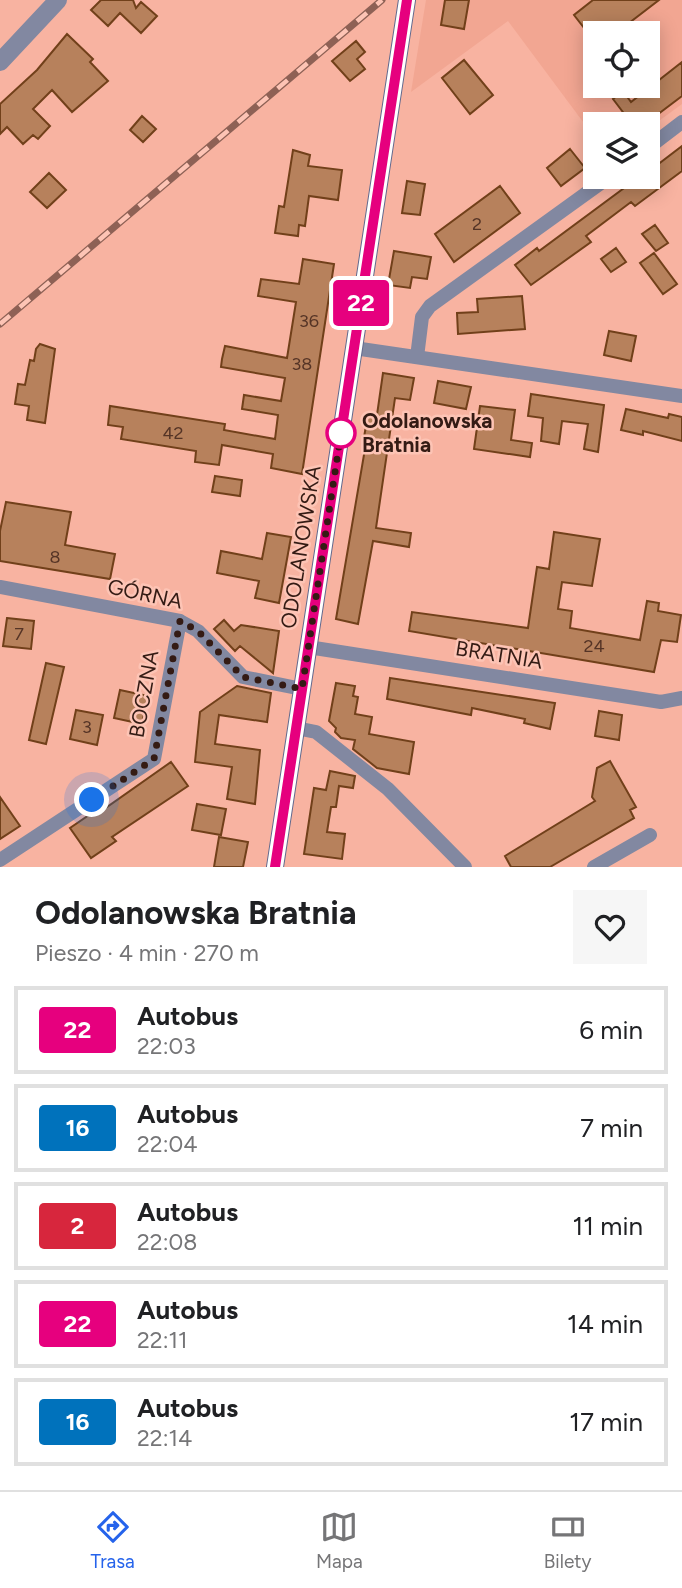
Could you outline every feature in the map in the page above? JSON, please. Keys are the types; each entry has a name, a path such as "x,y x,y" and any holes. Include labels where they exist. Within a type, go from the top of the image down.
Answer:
{"main road":[{"name":"ODOLANOWSKA","path":"275,867 407,0"}],"street":[{"path":"0,62 58,0"},
{"path":"660,139 682,122"},
{"path":"417,357 422,317 430,306 592,189"},
{"path":"354,348 682,396"},
{"name":"GÓRNA","path":"0,587 180,621 198,631 243,677 302,689"},
{"name":"BOCZNA","path":"0,860 154,759 180,621"},
{"name":"BRATNIA","path":"309,647 661,702 682,698"},
{"path":"296,728 316,732 387,789 465,867"},
{"path":"594,867 650,835"}],"shaded area":[{"path":"426,0 682,0 682,104 660,120 660,112 583,112 583,122 508,21 411,92"}],"building":[{"path":"101,0 133,0 136,8 141,2 157,16 141,33 120,13 108,26 91,10"},
{"path":"445,0 469,0 464,29 441,25"},
{"path":"593,0 659,0 632,21 583,21 583,27 574,15"},
{"path":"67,34 93,59 90,62 108,81 72,112 52,90 33,109 50,126 38,139 33,135 23,144 7,127 0,134 0,104 37,70"},
{"path":"356,41 365,52 357,59 365,69 350,81 332,61"},
{"path":"464,60 493,95 470,114 442,78"},
{"path":"682,62 682,96 660,113 623,112 613,99 628,98 631,102 636,98 660,98 660,79"},
{"path":"142,116 156,129 143,142 130,130"},
{"path":"682,146 682,171 660,187 660,163"},
{"path":"570,149 583,165 583,170 561,186 547,168"},
{"path":"293,150 310,155 308,166 342,170 338,200 309,196 305,226 299,225 298,236 275,233 279,206 284,207"},
{"path":"49,173 66,190 47,208 30,192"},
{"path":"407,181 425,184 420,215 402,213"},
{"path":"500,186 520,213 454,262 435,234"},
{"path":"623,189 658,189 635,206 631,202 586,236 591,242 531,285 515,265 537,248 539,251"},
{"path":"655,225 668,243 656,251 642,234"},
{"path":"616,248 626,262 611,272 601,259"},
{"path":"394,251 431,257 427,279 412,277 410,288 388,285"},
{"path":"654,253 677,284 663,294 640,263"},
{"path":"303,259 334,264 302,474 271,468 273,454 222,445 219,465 195,462 196,451 121,439 123,427 108,425 110,406 225,424 224,430 275,439 278,415 242,409 244,395 281,401 285,378 221,367 222,359 225,346 287,358 296,302 258,296 261,279 299,284"},
{"path":"522,296 525,329 458,334 457,313 478,312 477,299"},
{"path":"609,331 636,336 631,361 604,355"},
{"path":"40,344 55,349 45,423 27,420 29,406 15,404 18,384 25,385 30,360 34,361 36,349"},
{"path":"383,373 414,378 410,400 395,398 376,528 411,533 409,547 373,541 358,624 336,619 366,443 363,443 368,414 377,415"},
{"path":"438,381 471,387 466,409 434,403"},
{"path":"531,394 604,405 598,452 584,449 588,424 562,421 559,444 541,441 543,418 528,416"},
{"path":"480,406 515,410 511,440 532,443 530,457 474,449"},
{"path":"626,409 668,418 669,414 682,417 682,441 643,431 643,435 621,430"},
{"path":"215,476 242,480 240,496 212,492"},
{"path":"6,502 71,512 65,545 115,554 110,579 0,561 0,531"},
{"path":"554,532 600,539 592,586 562,582 558,609 572,611 570,628 640,640 647,601 659,603 658,611 681,615 677,642 661,640 654,672 409,631 412,612 528,628 537,567 549,569"},
{"path":"267,533 291,537 279,603 255,598 259,581 217,573 221,551 262,559"},
{"path":"7,618 34,621 31,649 3,646"},
{"path":"224,620 234,631 241,625 279,631 273,673 240,646 235,651 214,629"},
{"path":"46,663 64,667 46,744 29,740"},
{"path":"390,678 555,703 550,729 524,723 525,719 472,708 471,715 387,699"},
{"path":"336,683 355,686 353,696 358,697 355,714 372,717 369,734 414,742 409,774 377,768 353,749 355,740 341,738 335,732 336,728 329,721"},
{"path":"237,686 271,693 267,722 219,715 215,744 260,750 255,804 227,799 232,767 195,762 200,712"},
{"path":"120,690 148,696 142,724 114,718"},
{"path":"76,710 103,715 97,745 70,739"},
{"path":"599,711 622,715 619,740 595,736"},
{"path":"610,761 636,807 630,810 634,818 550,867 511,867 505,856 595,801 592,797 597,768"},
{"path":"171,762 188,786 112,837 116,841 91,858 70,828 95,811 97,814"},
{"path":"330,771 355,776 353,788 339,786 336,807 331,807 327,832 345,834 342,859 304,854 314,788 326,790"},
{"path":"0,797 20,826 0,839"},
{"path":"197,804 226,809 221,835 192,830"},
{"path":"219,837 248,842 243,867 214,867"}],"railway":[{"path":"0,324 382,0"}],"bus line":[{"name":"22","path":"275,867 407,0"}],"place":[{"name":"Odolanowska Bratnia","path":"341,433"}],"route":[{"path":"92,800 154,759 180,621 198,631 243,677 302,689 341,433"}]}
